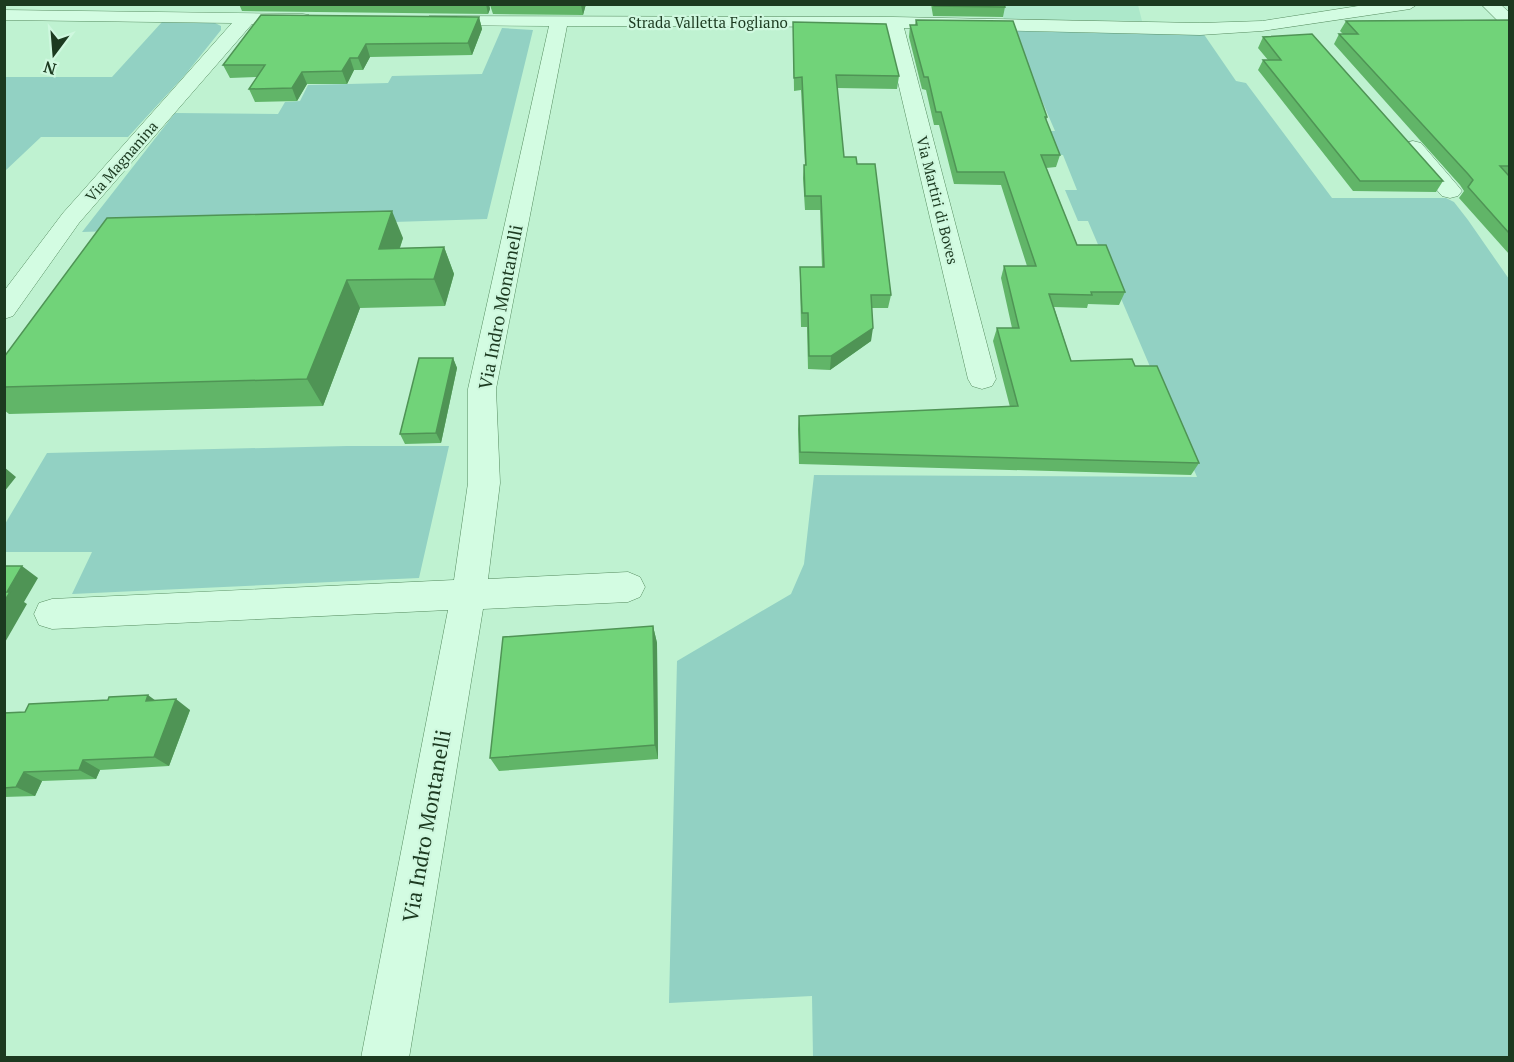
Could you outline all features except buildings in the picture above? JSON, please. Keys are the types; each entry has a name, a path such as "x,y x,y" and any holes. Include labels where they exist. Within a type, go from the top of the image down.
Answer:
{"street":[{"name":"Strada Valletta Fogliano","path":"420,20 559,22 723,13 796,13 1200,29 1262,26 1310,29 1410,4"},
{"path":"1489,4 1509,23"},
{"path":"4,15 315,19"},
{"name":"Via Martiri di Boves","path":"901,16 982,379"},
{"name":"Via Magnanina","path":"4,310 71,218 246,19"},
{"name":"Via Indro Montanelli","path":"385,1058 477,546 484,483 482,389 559,22"},
{"path":"1398,131 1450,191"},
{"path":"52,614 628,587"}],"green space":[{"path":"998,5 1138,5 1142,21 1004,19"}],"shaded area":[{"path":"162,22 215,23 221,26 221,30 185,75 128,137 41,137 5,171 5,77 112,77"},
{"path":"502,28 533,30 487,219 82,232 175,113 278,114 285,102 300,101 308,85 388,83 392,76 482,74"},
{"path":"1011,29 1203,33 1236,81 1246,83 1332,198 1446,198 1454,202 1468,220 1509,279 1509,1057 813,1057 812,996 669,1003 677,661 791,594 804,564 814,475 1197,477 1088,221 1078,221 1065,190 1077,190 1063,155 1018,154 1009,131 1055,131"},
{"path":"449,446 419,578 72,594 92,552 5,552 5,524 47,453"}]}
